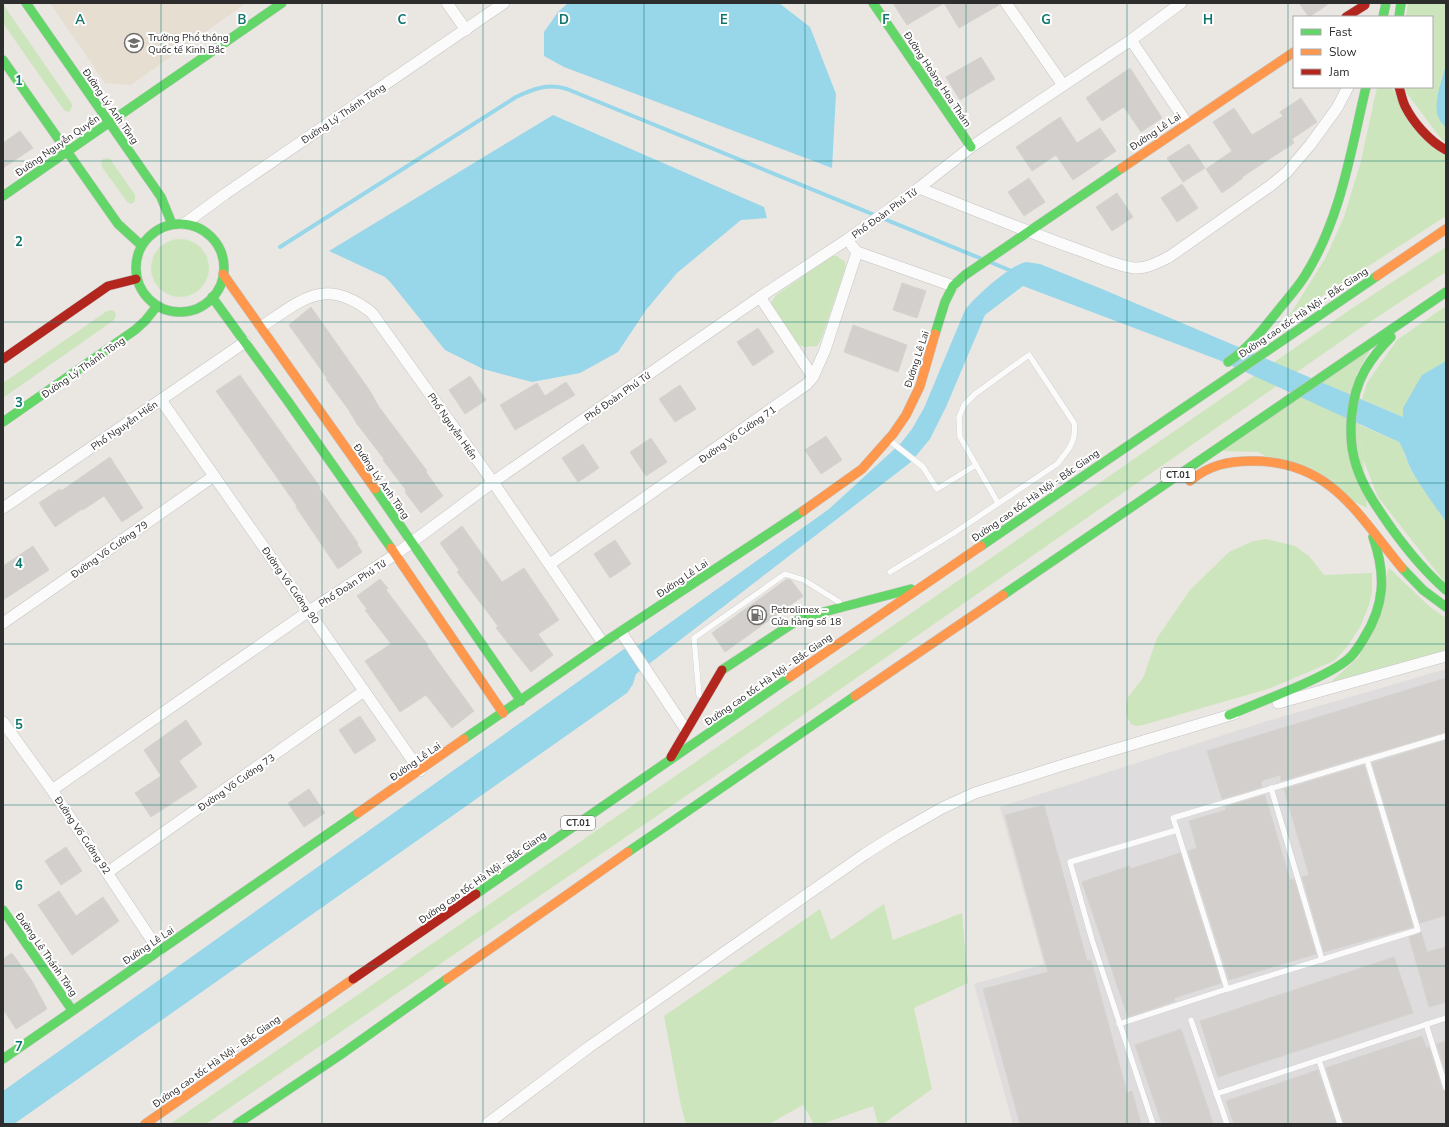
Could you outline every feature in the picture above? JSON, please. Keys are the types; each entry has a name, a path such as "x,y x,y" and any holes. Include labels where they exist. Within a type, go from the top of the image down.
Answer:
{"main road":[{"name":"Đường Lý Anh Tông","path":"26,3 161,197 172,224"},
{"name":"Đường Nguyễn Quyền","path":"3,196 282,3"},
{"name":"Đường Hoàng Hoa Thám","path":"872,3 971,147"},
{"path":"1382,16 1386,3"},
{"path":"1398,16 1401,3"},
{"path":"1347,16 1365,4"},
{"name":"Đường Lê Lai","path":"3,1059 603,644 799,514 862,469 890,441 906,415 920,386 945,302 952,286 1010,243 1293,53"},
{"path":"3,60 118,224 141,245"},
{"path":"1221,367 1240,354 1256,338 1306,274 1328,231 1344,183 1366,88"},
{"path":"1399,88 1405,107 1424,132 1446,150"},
{"path":"172,224 184,224 192,225 203,230 215,240 222,255 224,266 223,274 220,286 212,297 200,307 185,312 170,311 157,306 145,296 136,279 135,264 141,245 147,237 155,231 172,224"},
{"name":"Đường cao tốc Hà Nội - Bắc Giang","path":"145,1124 1012,524 1446,229"},
{"name":"Đường Lý Anh Tông","path":"223,274 261,327 396,554 503,713"},
{"path":"3,359 108,286 117,282 136,279"},
{"name":"CT.01","path":"237,1124 343,1053 566,894 1446,292"},
{"name":"Đường Lý Anh Tông","path":"212,297 245,342 322,431 412,542 521,701"},
{"path":"1446,301 1392,336 1378,352 1363,373 1356,387 1353,401 1351,429 1358,473 1371,496 1414,559 1446,590"},
{"name":"Đường Lý Thánh Tông","path":"3,422 135,330 145,321 157,306"},
{"path":"1181,487 1207,469 1222,464 1252,460 1298,466 1309,470 1326,480 1340,491 1354,506 1410,577 1421,588 1446,607"},
{"path":"1012,524 1051,487"},
{"path":"1229,715 1299,686 1332,670 1352,656 1368,633 1376,616 1382,594 1381,561 1368,524"},
{"path":"669,761 720,671 801,618 923,586"},
{"path":"910,659 953,640"},
{"name":"Đường Lê Thánh Tông","path":"3,910 72,1010"},
{"path":"252,1124 290,1096 343,1053"}],"street":[{"path":"447,3 466,30"},
{"name":"Đường Lý Thánh Tông","path":"184,224 225,194 504,3"},
{"path":"1006,3 1063,85"},
{"name":"Phố Đoàn Phú Tứ","path":"52,790 309,611 396,554 493,482 760,297 848,239 890,207 919,188 971,147 1131,40 1181,3"},
{"path":"1363,16 1365,4"},
{"path":"1131,40 1187,123"},
{"path":"919,188 1028,232 1126,266 1142,268 1155,264 1175,252 1284,175 1310,145 1337,108 1347,88"},
{"path":"848,239 856,252 952,286"},
{"name":"Đường Võ Cường 71","path":"550,564 807,384 813,377 825,350 856,252"},
{"name":"Phố Nguyễn Hiền","path":"261,327 301,300 320,294 336,294 368,310 377,319 493,482 603,644"},
{"path":"760,297 813,377"},
{"name":"Phố Nguyễn Hiền","path":"3,508 245,342"},
{"name":"Đường Võ Cường 90","path":"161,400 420,771"},
{"name":"Đường Võ Cường 79","path":"3,623 214,476"},
{"path":"621,632 686,730"},
{"path":"487,1124 589,1047 859,859 895,835 942,808 975,794 1063,764 1229,715 1291,700 1446,656"},
{"name":"Đường Võ Cường 73","path":"108,872 364,691"},
{"name":"Đường Võ Cường 92","path":"3,722 108,872 159,951"}],"lane":[{"path":"890,572 954,533 1057,464 1067,452 1076,432 1074,423 1029,355 975,394 964,405 959,417 960,437 998,503"},
{"path":"890,441 923,467 937,489 976,465"},
{"path":"700,705 694,638 785,574 804,580 844,606"},
{"path":"1227,989 1173,818 1446,736"},
{"path":"1119,1024 1418,930 1367,760"},
{"path":"1271,788 1322,960"},
{"path":"1153,1124 1092,940 1070,862 1176,830"},
{"path":"1216,1094 1446,1018"},
{"path":"1191,1020 1227,1124"},
{"path":"1426,1024 1446,1088"},
{"path":"1319,1060 1340,1124"}],"shaded area":[{"name":"Trường Phổ thông Quốc tế Kinh Bắc","path":"50,3 246,3 131,85 105,83"},
{"path":"1446,669 1446,1124 1013,1124 974,984 1044,964 1000,807 1267,721"}],"green space":[{"path":"1408,3 1446,3 1446,143 1442,140 1403,88 1433,88 1433,16 1406,16"},
{"path":"3,4 72,104 69,112 65,111 61,106 3,23"},
{"path":"1377,88 1392,88 1446,157 1446,216 1288,318 1326,257 1344,217 1361,161"},
{"path":"108,158 135,195 135,201 132,204 127,202 102,167 101,162 103,159"},
{"path":"180,239 191,241 204,252 207,257 209,268 207,279 196,292 191,295 180,297 169,295 156,284 153,279 151,268 153,257 164,244 169,241"},
{"path":"1446,247 1446,272 1353,333 724,770 206,1124 170,1124 1351,309"},
{"path":"832,256 837,256 845,262 845,269 821,340 817,346 804,347 797,344 771,306 772,302 779,293"},
{"path":"1446,306 1446,361 1422,376 1403,417 1362,399 1367,383 1397,340"},
{"path":"112,310 115,312 116,316 114,320 3,398 3,383 107,311"},
{"path":"1372,347 1356,375 1367,508 1258,452 1220,451"},
{"path":"1360,425 1399,442 1403,448 1412,472 1446,522 1446,584 1378,497 1363,459"},
{"path":"1266,539 1295,546 1309,556 1324,575 1372,573 1372,593 1369,605 1360,627 1347,647 1334,661 1268,689 1143,725 1136,726 1131,724 1127,717 1126,708 1128,697 1143,678 1157,638 1190,590 1229,552 1253,541"},
{"path":"1389,568 1430,607 1446,618 1446,650 1333,682 1332,681 1359,657"},
{"path":"884,904 893,940 962,913 968,983 914,1008 932,1089 883,1124 878,1124 873,1106 822,1124 814,1124 803,1105 769,1124 686,1124 681,1106 664,1016 820,909 831,940"}],"water":[{"path":"568,3 779,3 810,27 836,94 832,168 564,67 544,56 544,32 558,12"},
{"path":"1446,64 1446,127 1440,121 1437,114 1437,97"},
{"path":"553,115 764,207 767,218 741,220 677,273 646,310 618,352 580,373 532,382 483,369 445,350 385,277 329,251"},
{"path":"1026,262 1040,264 1102,289 1403,417 1403,408 1422,375 1446,361 1446,522 1413,473 1399,442 1219,360 1023,286 985,315 946,407 930,439 911,462 636,674 633,684 627,693 14,1124 3,1124 3,1091 624,649 639,645 829,509 901,443 912,429 924,408 965,310 1002,275"}],"building":[{"path":"893,3 944,3 907,25"},
{"path":"944,3 999,3 999,5 959,28"},
{"path":"1299,3 1330,3 1310,16 1308,16"},
{"path":"981,57 995,79 960,100 946,77"},
{"path":"1130,68 1162,118 1141,132 1124,107 1102,121 1086,98"},
{"path":"1301,98 1317,122 1292,139 1294,143 1242,177 1243,178 1222,193 1206,169 1232,151 1213,122 1234,108 1252,135 1283,116 1280,112"},
{"path":"1060,117 1077,143 1100,128 1116,151 1073,180 1056,155 1032,171 1016,147"},
{"path":"20,131 33,148 3,168 3,143"},
{"path":"1189,144 1205,168 1183,182 1167,158"},
{"path":"1029,178 1045,202 1024,216 1008,192"},
{"path":"1182,184 1198,208 1177,222 1161,198"},
{"path":"1117,193 1133,217 1112,231 1096,207"},
{"path":"902,283 926,291 917,318 893,310"},
{"path":"311,307 370,391 379,407 427,471 426,472 443,496 421,513 405,492 406,490 383,460 384,459 357,424 326,379 327,378 289,325"},
{"path":"853,325 907,345 898,372 844,352"},
{"path":"758,328 774,352 753,366 737,342"},
{"path":"240,375 358,543 357,544 362,552 338,569 296,507 297,506 216,391"},
{"path":"470,376 486,400 465,414 449,390"},
{"path":"566,382 575,395 515,430 500,405 537,383 545,396"},
{"path":"680,385 696,409 675,422 659,399"},
{"path":"826,436 842,460 821,474 805,450"},
{"path":"651,438 667,462 646,476 630,452"},
{"path":"583,444 599,468 578,482 562,458"},
{"path":"110,457 143,508 122,522 104,496 55,527 39,503 60,489 61,491"},
{"path":"462,526 502,582 524,568 559,620 538,634 553,655 531,672 496,628 498,626 457,572 459,570 440,543"},
{"path":"615,540 631,564 610,578 594,554"},
{"path":"33,546 49,570 3,600 3,566"},
{"path":"380,579 388,588 386,590 428,645 427,646 474,711 452,728 426,695 400,712 365,661 391,644 365,610 367,609 357,596"},
{"name":"Petrolimex – Cửa hàng số 18","path":"787,579 791,580 803,596 725,652 712,633"},
{"path":"1446,678 1446,732 1281,781 1280,775 1261,781 1262,787 1222,799 1207,751"},
{"path":"360,716 376,740 355,754 339,730"},
{"path":"186,720 202,744 179,761 197,787 151,817 135,793 161,776 144,750"},
{"path":"1446,740 1446,915 1420,923 1372,763"},
{"path":"1364,765 1413,927 1324,952 1302,877 1309,875 1284,789"},
{"path":"309,789 325,813 304,827 288,803"},
{"path":"1265,795 1290,880 1294,879 1316,954 1229,980 1188,851 1197,848 1189,821 1226,810 1225,807"},
{"path":"1044,805 1087,961 1091,960 1127,1093 1132,1091 1141,1124 1020,1124 983,989 1048,972 1005,815"},
{"path":"66,847 82,871 61,885 45,861"},
{"path":"1180,853 1221,983 1174,998 1175,1001 1128,1017 1082,882 1130,866 1130,869"},
{"path":"59,891 76,916 103,897 119,921 72,955 38,905"},
{"path":"1421,932 1427,952 1446,947 1446,1002 1429,1007 1409,937"},
{"path":"12,953 32,981 47,1009 16,1029 3,1009 3,959"},
{"path":"1394,957 1413,1013 1218,1077 1200,1021"},
{"path":"1181,1029 1213,1124 1162,1124 1135,1045"},
{"path":"1422,1036 1426,1048 1429,1047 1442,1089 1446,1092 1446,1124 1344,1124 1326,1068"},
{"path":"1446,1041 1446,1074 1437,1044"},
{"path":"1318,1070 1336,1124 1234,1124 1226,1101"}],"waterway":[{"path":"280,247 516,97 535,89 560,87 982,259"},
{"path":"990,262 1014,272"}],"traffic: fast":[{"path":"26,3 161,197 172,224"},
{"path":"3,196 282,3"},
{"path":"873,3 971,147"},
{"path":"1383,16 1386,3"},
{"path":"1399,16 1401,3"},
{"path":"3,60 118,224 141,245"},
{"path":"1228,362 1250,344 1256,337 1300,283 1318,252 1328,230 1344,183 1366,88"},
{"path":"935,334 945,302 953,286 965,275 1122,168"},
{"path":"180,224 197,227 205,231 217,243 221,251 224,268 221,285 217,293 205,305 197,309 180,312 163,309 155,305 143,293 139,285 136,268 139,251 143,243 155,231 163,227 180,224"},
{"path":"981,546 1377,276"},
{"path":"1003,595 1446,292"},
{"path":"212,297 287,400 391,548"},
{"path":"3,422 135,330 145,321 157,306"},
{"path":"1391,337 1365,370 1356,392 1353,404 1351,429 1353,454 1359,474 1381,514 1417,561 1446,590"},
{"path":"375,489 521,701"},
{"path":"464,739 603,643 803,511"},
{"path":"1229,715 1325,674 1343,663 1355,653 1371,626 1380,601 1380,564 1373,537"},
{"path":"1402,568 1423,590 1446,607"},
{"path":"722,670 801,618 911,589"},
{"path":"476,894 790,677"},
{"path":"628,852 855,696"},
{"path":"3,1059 358,813"},
{"path":"3,910 72,1010"},
{"path":"237,1124 343,1053 447,979"}],"traffic: slow":[{"path":"1122,168 1293,53"},
{"path":"1377,276 1446,229"},
{"path":"223,274 375,489"},
{"path":"803,511 862,469 893,434 906,415 920,386 935,334"},
{"path":"1190,481 1204,471 1219,465 1235,462 1253,461 1280,463 1303,470 1323,481 1340,495 1356,511 1402,568"},
{"path":"790,677 981,546"},
{"path":"391,548 503,713"},
{"path":"855,696 1003,595"},
{"path":"358,813 464,739"},
{"path":"447,979 628,852"},
{"path":"145,1124 353,979"}],"traffic: jam":[{"path":"1348,16 1365,5 1365,3"},
{"path":"1399,88 1405,106 1417,125 1434,142 1446,150"},
{"path":"3,359 108,286 136,279"},
{"path":"671,757 722,670"},
{"path":"353,979 476,894"}],"place":[{"name":"Trường Phổ thông Quốc tế Kinh Bắc","path":"134,43"},
{"name":"Petrolimex – Cửa hàng số 18","path":"757,615"}]}
